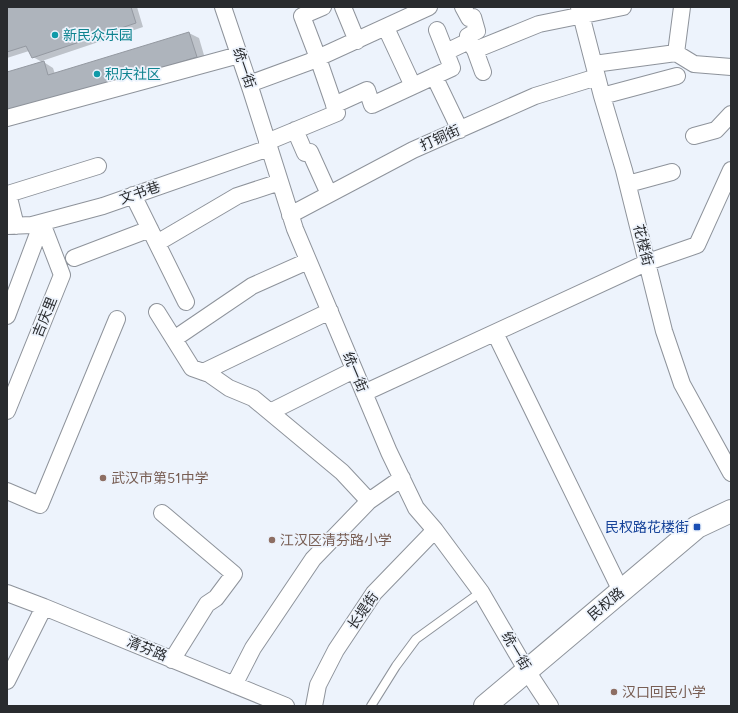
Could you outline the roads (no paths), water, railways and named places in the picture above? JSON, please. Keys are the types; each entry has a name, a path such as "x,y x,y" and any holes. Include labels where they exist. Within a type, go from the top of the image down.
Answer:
{"street":[{"name":"统一街","path":"223,7 290,215 389,452 416,508 435,530 481,592 527,671 550,706"},
{"path":"323,7 302,16 334,105 367,90 372,105 452,68 437,30"},
{"path":"343,7 357,41"},
{"path":"249,84 318,58 429,7"},
{"path":"463,7 469,18 472,17 477,31 468,36 483,72"},
{"path":"446,52 580,12 623,7"},
{"path":"682,7 676,54 694,64 731,67"},
{"name":"花楼街","path":"580,12 602,96 628,184 664,331 682,384 731,473"},
{"path":"386,28 413,86"},
{"path":"7,118 239,54"},
{"name":"打铜街","path":"290,215 412,150 595,70 676,54"},
{"path":"434,76 460,130"},
{"path":"602,96 677,76"},
{"name":"文书巷","path":"12,226 32,225 103,206 268,145 295,130 337,113 334,105"},
{"path":"694,136 716,130 731,114"},
{"path":"295,130 305,153 310,152 329,194"},
{"path":"12,226 8,194 98,166"},
{"path":"628,184 672,172"},
{"path":"364,393 648,262 697,245 729,181"},
{"path":"74,258 153,236 237,196 280,182"},
{"path":"133,195 186,302"},
{"path":"7,316 42,222"},
{"name":"吉庆里","path":"7,411 62,275 42,222"},
{"path":"174,339 252,286 308,260"},
{"path":"157,312 192,368 209,374 229,388 252,398 342,472 369,501"},
{"path":"203,372 330,312"},
{"path":"7,492 40,505 117,319"},
{"path":"495,333 621,591"},
{"path":"270,412 354,370"},
{"path":"234,685 253,648 313,559 369,501 402,478"},
{"name":"民权路","path":"485,706 697,527 731,511"},
{"path":"162,513 234,574 216,598 206,604 172,660"},
{"name":"长堤街","path":"314,706 318,685 336,650 374,592 435,530"},
{"name":"清芬路","path":"7,594 44,607 286,706"},
{"path":"7,681 44,607"}],"lane":[{"path":"372,706 396,666 416,639 481,592"}],"place":[{"name":"新民众乐园","path":"55,35"},
{"name":"积庆社区","path":"97,74"},
{"name":"武汉市第51中学","path":"103,478"},
{"name":"民权路花楼街","path":"697,527"},
{"name":"江汉区清芬路小学","path":"272,540"},
{"name":"汉口回民小学","path":"614,692"}]}
